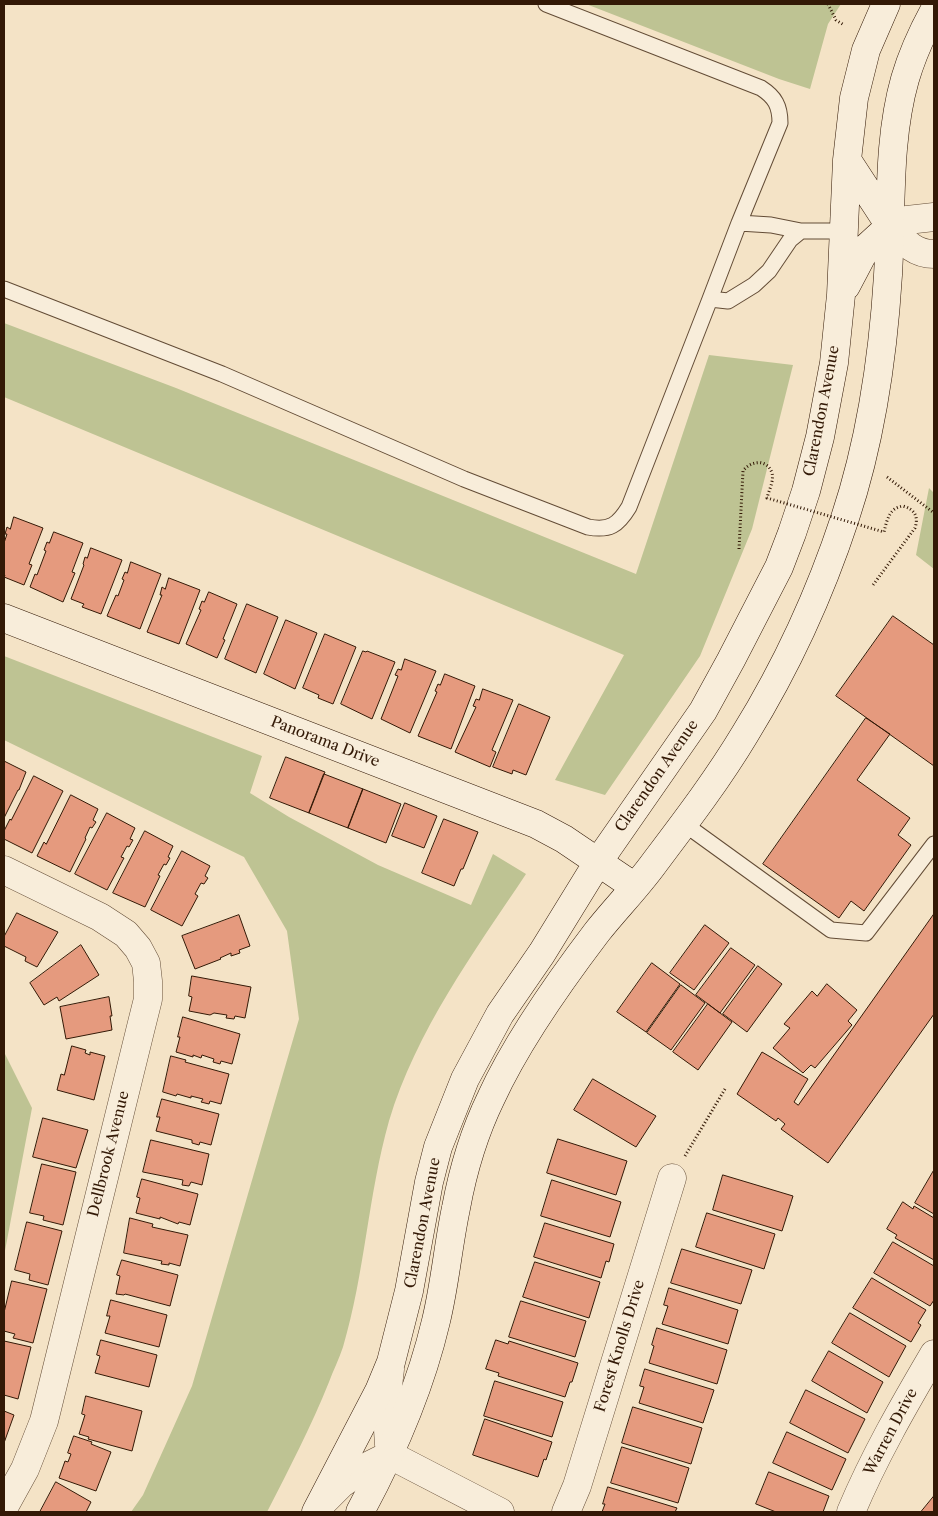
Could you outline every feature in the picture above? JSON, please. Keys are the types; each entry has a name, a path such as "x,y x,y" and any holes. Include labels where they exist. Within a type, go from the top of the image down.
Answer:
{"main road":[{"name":"Clarendon Avenue","path":"318,1509 379,1391 391,1362 409,1291 429,1182 438,1147 464,1079 500,1014 542,953 598,862 703,711 732,660 778,567 802,506 820,437 831,382 841,295 847,160 854,98 860,69 886,4"},
{"name":"Clarendon Avenue","path":"360,1512 390,1455 416,1391 444,1285 455,1209 464,1170 476,1133 491,1098 508,1064 550,999 598,932 635,887 713,784 746,733 790,654 827,570 847,512 875,396 883,336 894,152 902,92 916,48 934,11"},
{"path":"847,160 890,226 907,245 924,254 934,254"},
{"path":"841,295 866,248 890,226 907,220 934,217"},
{"name":"Panorama Drive","path":"4,618 536,824 564,838 635,887"},
{"name":"Dellbrook Avenue","path":"4,870 100,918 126,934 138,948 146,963 148,981 148,999 44,1421 25,1469 4,1507"},
{"name":"Forest Knolls Drive","path":"566,1512 577,1486 672,1178"},
{"name":"Warren Drive","path":"851,1512 895,1420 934,1354"},
{"path":"390,1455 387,1426 387,1391 391,1362"},
{"path":"318,1509 342,1484 366,1467 390,1455"},
{"path":"390,1455 500,1512"}],"lane":[{"path":"4,290 222,374 464,479 588,527 599,529 611,526 620,521 629,508 739,223 780,123 780,111 768,92 760,88 546,4"},
{"path":"739,223 771,224 801,231 845,231"},
{"path":"710,299 728,301 754,285 769,271 790,240 801,231"},
{"path":"683,823 831,930 866,932 934,844"}],"path":[{"path":"828,4 836,20 844,25"},
{"path":"862,455 888,478 934,513"},
{"path":"739,549 743,472 750,464 760,463 769,468 772,473 772,483 767,498 884,532 893,509 903,506 912,510 917,518 915,528 873,585"},
{"path":"672,1178 725,1089"}],"green space":[{"path":"586,4 841,4 828,24 810,89 779,79"},
{"path":"4,323 176,388 636,574 709,355 793,365 752,529 700,656 605,795 555,780 624,655 4,397"},
{"path":"929,488 934,493 934,569 916,555"},
{"path":"4,656 262,756 250,793 289,817 378,865 471,905 493,854 526,874 448,993 414,1055 389,1121 382,1149 357,1291 343,1347 300,1448 267,1512 131,1512 143,1495 192,1386 299,1019 287,931 244,857 4,740"},
{"path":"4,1052 32,1108 4,1256"}],"building":[{"path":"14,517 43,528 29,564 32,565 24,585 4,577 4,543 7,534 5,534 7,527 10,529"},
{"path":"54,532 83,543 72,572 75,573 63,602 30,587 35,574 37,575 46,551 44,550 47,542 49,543"},
{"path":"91,548 122,560 101,614 82,607 84,604 71,599 84,565 85,557 87,558"},
{"path":"131,562 161,574 140,629 107,616 116,595 118,596 124,580 122,579 125,572 127,573"},
{"path":"169,578 200,590 179,644 147,632 162,595 160,595 162,587 165,589"},
{"path":"209,592 237,604 217,658 186,644 201,610 199,609 202,601 204,602"},
{"path":"247,604 278,617 256,673 225,659"},
{"path":"893,616 934,645 934,766 836,696"},
{"path":"286,620 317,633 295,689 264,674"},
{"path":"325,634 356,647 333,704 318,698 319,695 303,688"},
{"path":"363,651 395,662 372,719 341,704"},
{"path":"405,659 436,671 410,733 381,719 398,676 395,675 398,669 401,670"},
{"path":"445,674 475,686 451,749 418,736 437,692 435,691 438,684 440,685"},
{"path":"483,689 513,700 492,750 496,752 490,767 455,752 476,707 473,706 476,699 479,700"},
{"path":"519,704 550,717 526,775 513,770 512,774 493,767"},
{"path":"866,718 890,734 857,780 910,818 898,835 911,845 864,911 851,901 839,918 763,864"},
{"path":"286,757 325,772 309,813 270,798"},
{"path":"4,761 26,772 4,818"},
{"path":"324,774 363,789 348,828 309,813"},
{"path":"34,776 63,791 32,853 4,839 4,831"},
{"path":"363,789 401,804 386,843 348,828"},
{"path":"71,795 98,809 93,820 96,822 92,828 90,827 70,872 37,856 44,842 46,844"},
{"path":"405,803 437,816 424,848 392,836"},
{"path":"107,813 135,828 130,839 133,840 121,857 124,858 107,890 75,874"},
{"path":"444,819 478,832 454,886 422,873"},
{"path":"145,831 173,846 168,857 170,858 158,875 160,876 145,907 113,893"},
{"path":"182,851 210,866 205,876 208,878 204,884 201,883 195,894 198,896 182,926 151,910"},
{"path":"17,913 58,932 37,967 25,961 26,957 4,946 4,937"},
{"path":"934,914 934,1014 828,1163 781,1129 785,1124 778,1118 776,1121 737,1094 762,1052 808,1079 794,1102 798,1105"},
{"path":"239,915 250,946 239,950 240,953 231,956 231,953 195,969 182,936"},
{"path":"705,925 729,943 694,990 670,973"},
{"path":"81,945 99,975 59,1001 57,997 44,1005 30,983"},
{"path":"731,948 755,965 720,1013 696,995"},
{"path":"652,963 680,984 646,1032 617,1012"},
{"path":"758,966 782,984 747,1032 723,1014"},
{"path":"192,976 251,987 245,1018 235,1016 234,1019 226,1018 227,1015 214,1013 210,1015 189,1011 192,997 189,996"},
{"path":"827,984 857,1010 848,1021 852,1025 815,1068 811,1065 803,1073 773,1048 790,1028 784,1024 812,991 817,996"},
{"path":"681,985 705,1003 671,1050 647,1033"},
{"path":"109,997 112,1030 66,1039 60,1007"},
{"path":"708,1004 732,1022 698,1070 673,1052"},
{"path":"183,1017 240,1034 232,1064 221,1061 220,1064 213,1062 214,1059 202,1055 201,1058 176,1052"},
{"path":"72,1046 86,1050 85,1053 90,1055 90,1052 105,1056 94,1100 57,1090 61,1074 64,1075"},
{"path":"171,1056 186,1060 185,1062 229,1074 221,1104 210,1101 209,1104 201,1102 203,1099 177,1094 176,1096 163,1092"},
{"path":"593,1079 656,1116 636,1147 574,1110"},
{"path":"162,1099 219,1114 211,1145 200,1142 199,1145 192,1143 192,1140 156,1131 160,1117 157,1117"},
{"path":"43,1118 88,1130 76,1168 33,1157"},
{"path":"558,1139 627,1161 616,1195 547,1173"},
{"path":"151,1140 209,1154 202,1185 191,1182 189,1186 182,1185 183,1180 143,1172"},
{"path":"42,1164 76,1172 63,1225 43,1220 44,1216 30,1213"},
{"path":"934,1170 934,1214 915,1203"},
{"path":"723,1175 793,1196 782,1231 713,1210"},
{"path":"142,1179 198,1194 190,1225 179,1222 178,1224 160,1217 160,1219 136,1213 140,1198 137,1197"},
{"path":"552,1180 621,1202 610,1237 541,1216"},
{"path":"903,1202 913,1209 914,1206 934,1218 934,1260 895,1238 897,1235 887,1229"},
{"path":"707,1213 775,1234 764,1269 696,1247"},
{"path":"130,1218 153,1224 152,1227 188,1235 180,1266 169,1263 169,1265 161,1264 162,1261 124,1253"},
{"path":"27,1222 62,1231 48,1285 29,1280 30,1274 15,1270"},
{"path":"545,1223 614,1244 609,1262 606,1261 601,1278 534,1257"},
{"path":"893,1242 934,1266 934,1300 930,1306 874,1273"},
{"path":"682,1249 752,1270 741,1304 671,1283"},
{"path":"122,1260 178,1275 170,1306 125,1294 116,1294 120,1276 117,1275"},
{"path":"535,1262 600,1282 589,1318 523,1297"},
{"path":"872,1278 926,1310 918,1323 921,1325 911,1342 853,1308"},
{"path":"12,1281 47,1289 33,1343 13,1338 15,1334 4,1331 4,1313"},
{"path":"669,1288 738,1310 728,1344 662,1324 668,1306 664,1305"},
{"path":"111,1300 167,1315 159,1347 105,1333 110,1316 107,1316"},
{"path":"521,1301 586,1321 575,1357 509,1337"},
{"path":"850,1313 906,1346 889,1377 832,1343"},
{"path":"657,1328 727,1350 717,1384 649,1363"},
{"path":"101,1340 157,1355 149,1387 95,1373 100,1356 97,1355"},
{"path":"496,1340 508,1344 509,1341 578,1363 565,1397 498,1376 499,1373 486,1369"},
{"path":"4,1341 31,1347 18,1399 4,1395"},
{"path":"829,1351 883,1382 867,1413 812,1381"},
{"path":"645,1369 714,1390 703,1423 639,1403 644,1387 640,1386"},
{"path":"495,1381 563,1402 552,1437 484,1416"},
{"path":"806,1390 865,1419 848,1453 790,1423"},
{"path":"86,1396 142,1411 132,1451 88,1439 89,1437 79,1434 85,1415 82,1414"},
{"path":"633,1407 702,1428 691,1464 622,1443"},
{"path":"4,1411 14,1415 4,1443"},
{"path":"485,1419 552,1442 538,1477 473,1455"},
{"path":"787,1432 846,1459 832,1490 773,1463"},
{"path":"74,1436 92,1442 91,1444 111,1452 96,1491 59,1478 65,1461 68,1462 71,1454 68,1453"},
{"path":"622,1447 689,1468 678,1503 611,1483"},
{"path":"769,1472 829,1496 823,1512 776,1512 756,1504"},
{"path":"56,1482 91,1502 86,1512 40,1512"},
{"path":"608,1487 677,1508 675,1512 602,1512"},
{"path":"934,1496 934,1512 921,1512"}]}
